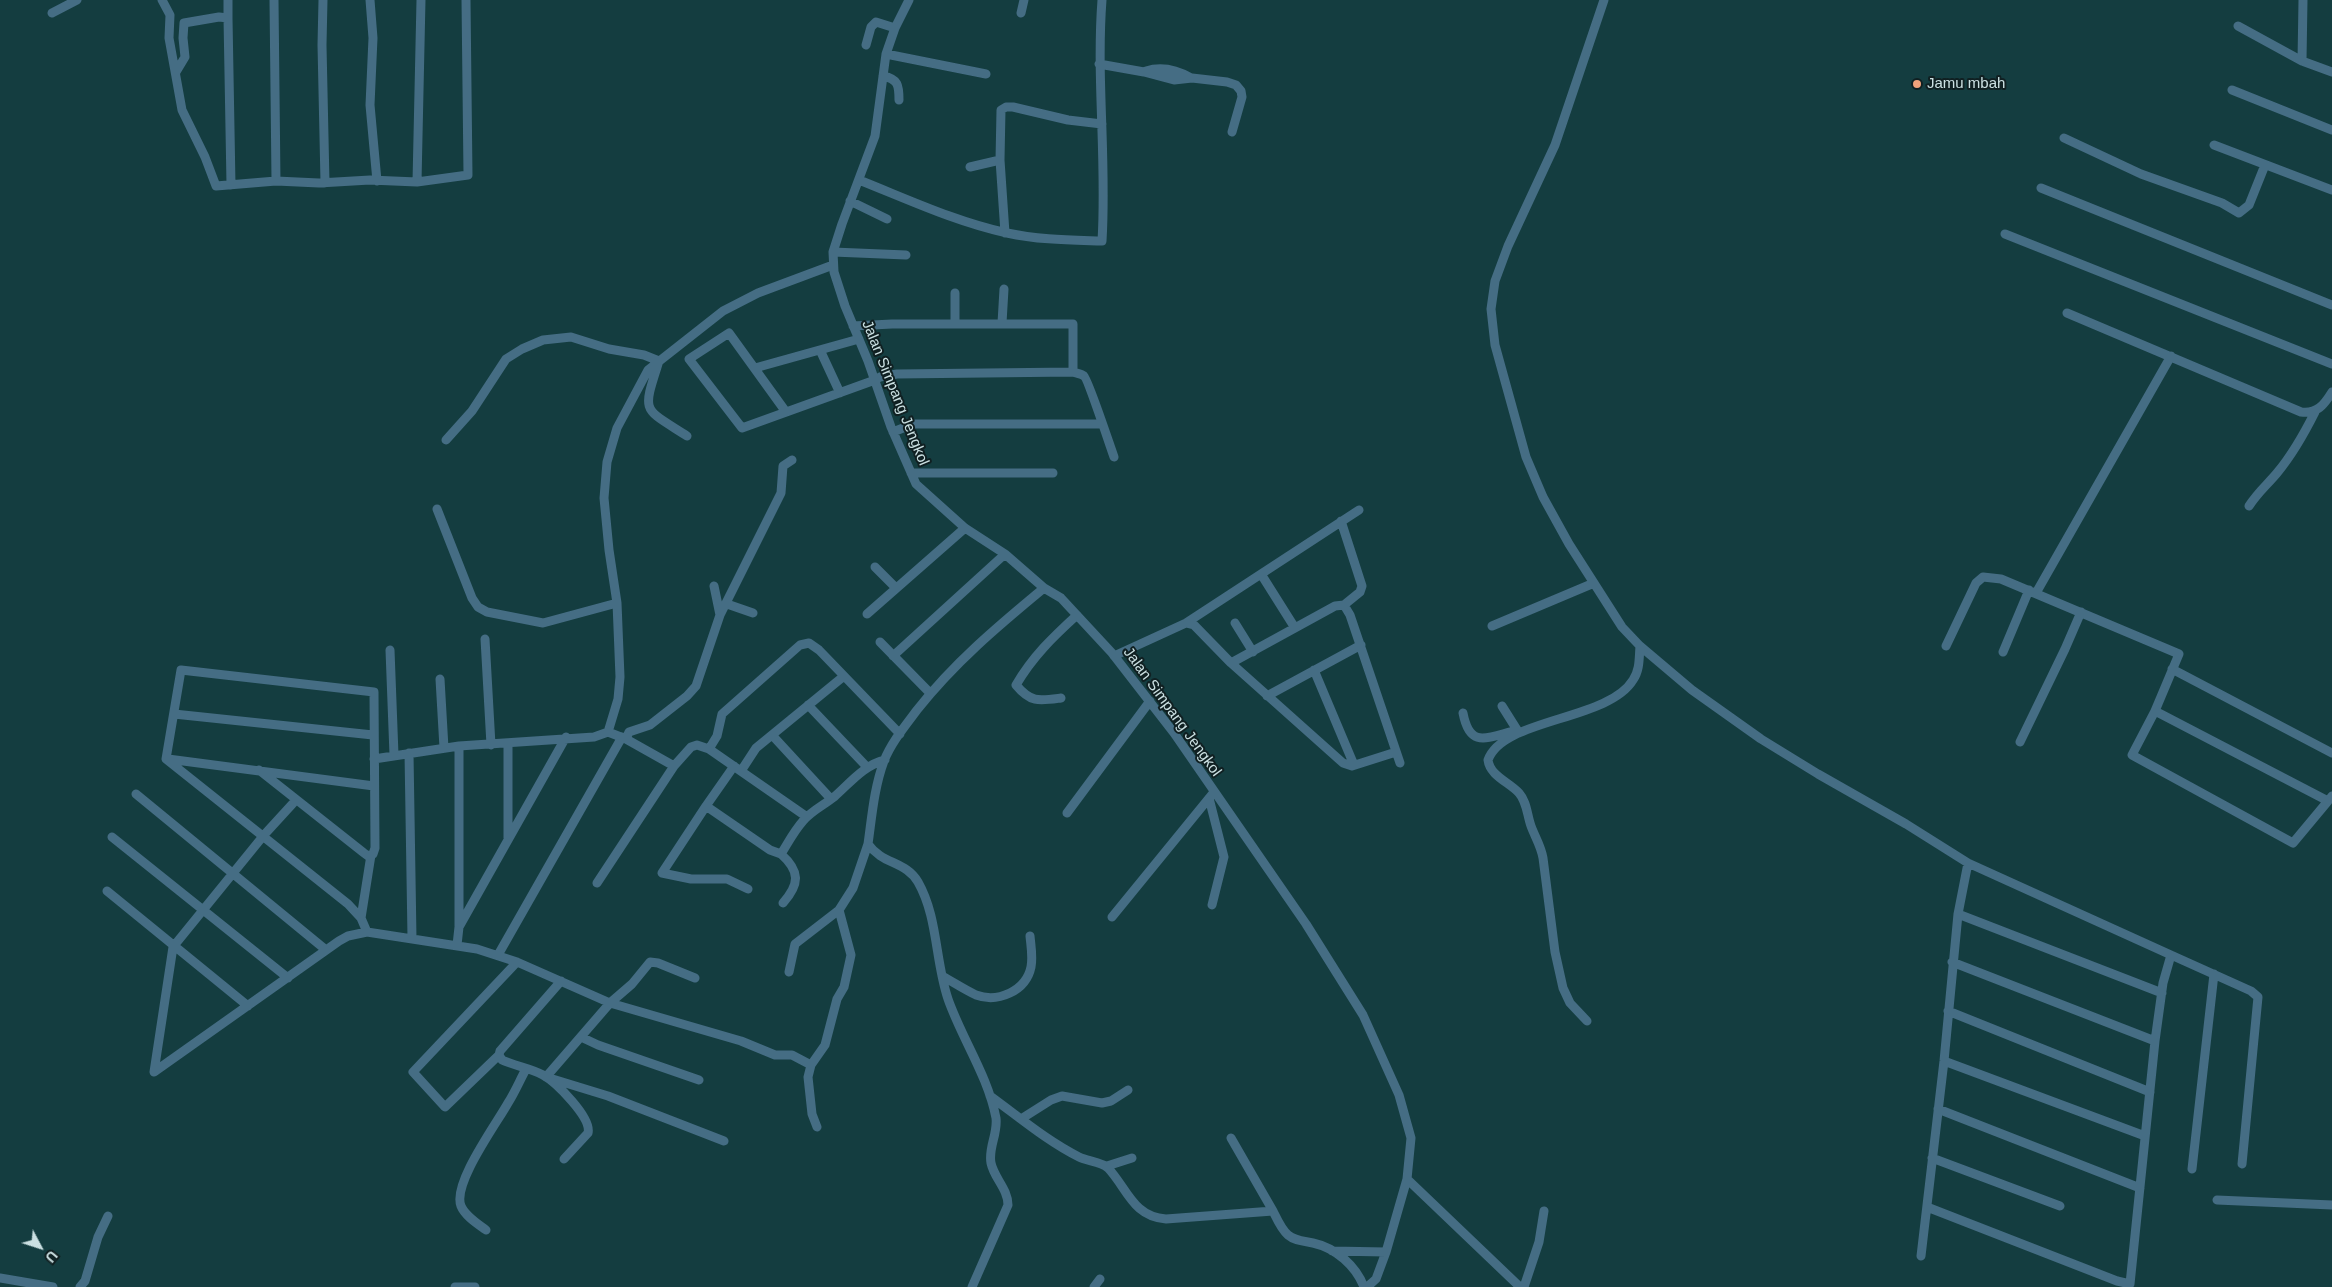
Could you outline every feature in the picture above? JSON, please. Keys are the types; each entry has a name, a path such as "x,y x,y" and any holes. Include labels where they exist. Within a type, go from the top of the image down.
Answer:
{"street":[{"path":"52,12 77,0"},
{"path":"162,0 170,15 169,38 182,110 205,157 216,186 276,181 325,183 377,180 416,182 468,175 466,0"},
{"path":"228,0 227,63 231,185"},
{"path":"274,0 276,181"},
{"path":"324,0 322,45 325,183"},
{"path":"370,0 373,38 370,105 377,180"},
{"path":"416,182 421,0"},
{"name":"Jalan Simpang Jengkol","path":"909,0 895,28 886,54 875,136 833,252 836,280 893,432 916,484 965,528 1005,554 1044,588 1061,598 1114,656 1150,701 1211,795 1306,924 1363,1015 1384,1058 1408,1123 1411,1138 1407,1179 1378,1283"},
{"path":"1021,13 1024,0"},
{"path":"858,180 1005,233 1047,240 1102,241 1105,195 1100,64 1102,0"},
{"path":"1604,0 1555,145 1499,267 1491,309 1500,371 1526,457 1543,497 1622,627 1640,646 1692,690 1761,738 1818,774 1899,820 1968,863 2214,974 2258,997 2242,1164"},
{"path":"2302,61 2303,0"},
{"path":"176,72 185,57 184,23 219,17 228,18"},
{"path":"866,45 871,27 876,22 895,28"},
{"path":"2238,26 2302,61 2332,72"},
{"path":"886,54 986,74"},
{"path":"1100,64 1174,80 1192,78 1227,82 1240,88 1242,97 1232,132"},
{"path":"883,76 893,78 898,83 899,100"},
{"path":"2232,90 2332,130"},
{"path":"1005,233 1000,160 1000,115 1004,107 1020,108 1068,120 1102,124"},
{"path":"2064,138 2141,174 2222,203 2239,212 2244,211 2249,205 2265,165"},
{"path":"2214,145 2332,190"},
{"path":"970,167 1000,160"},
{"path":"2042,188 2332,305"},
{"path":"850,201 887,218"},
{"path":"2005,234 2332,364"},
{"path":"833,252 906,255"},
{"path":"608,732 618,700 620,677 618,603 609,550 604,498 607,462 617,428 631,398 648,370 723,311 758,293 833,265"},
{"path":"1002,323 1004,289"},
{"path":"955,293 955,324"},
{"path":"2068,313 2293,409 2315,412"},
{"path":"853,326 1002,323 1073,324 1073,372"},
{"path":"786,412 729,333 689,360 742,428 840,393 880,377 897,374 1073,372 1084,376 1089,383 1101,424 1114,457"},
{"path":"446,440 472,410 506,359 522,349 543,340 571,337 609,349 644,355 659,361"},
{"path":"755,368 859,339"},
{"path":"820,350 840,393"},
{"path":"2002,652 2033,592 2171,356"},
{"path":"659,361 647,398 652,413 660,421 687,436"},
{"path":"2250,506 2261,488 2277,472 2307,429 2315,412 2323,405 2332,392"},
{"path":"893,432 913,424 1101,424"},
{"path":"498,955 624,738 629,732 650,725 667,713 696,686 720,616 781,493 783,466 792,460"},
{"path":"911,473 1053,473"},
{"path":"437,509 454,557 472,598 478,607 487,612 543,623 618,603"},
{"path":"1114,656 1186,623 1359,510"},
{"path":"1231,663 1335,606 1344,605 1360,592 1362,586 1341,522"},
{"path":"867,614 965,528"},
{"path":"894,656 1005,554"},
{"path":"875,567 896,588"},
{"path":"1261,574 1295,628"},
{"path":"1946,646 1970,594 1983,577 1993,577 2033,592 2179,654 2155,711 2132,755 2293,842 2330,799 2155,711"},
{"path":"1492,626 1594,583"},
{"path":"714,586 720,616"},
{"path":"789,972 795,944 839,910 853,888 868,844 875,795 884,760 900,734 930,694 968,652 1044,588"},
{"path":"727,604 753,613"},
{"path":"1344,605 1349,611 1400,763"},
{"path":"2020,742 2081,612"},
{"path":"1061,698 1034,700 1026,696 1016,685 1034,656 1078,615"},
{"path":"1186,623 1194,625 1231,663 1346,765 1354,765 1396,752"},
{"path":"1235,623 1253,652"},
{"path":"485,640 491,745"},
{"path":"880,642 930,694"},
{"path":"709,749 717,736 722,714 800,645 809,643 820,650 900,734"},
{"path":"1267,696 1361,645"},
{"path":"1463,713 1467,730 1474,737 1484,738 1518,732 1617,696 1629,686 1637,673 1640,646"},
{"path":"390,650 394,755"},
{"path":"2172,669 2332,753"},
{"path":"166,759 181,670 374,692 375,848 371,855 361,918"},
{"path":"1314,670 1354,765"},
{"path":"748,889 727,879 690,879 662,873 706,806 737,768 756,748 844,676"},
{"path":"440,679 444,748"},
{"path":"1067,813 1150,701"},
{"path":"808,705 867,768"},
{"path":"1502,706 1518,732"},
{"path":"174,714 373,735"},
{"path":"374,758 460,746 491,745 566,737 594,737 608,732 624,738 674,766"},
{"path":"1518,732 1498,747 1491,754 1488,762 1493,771 1521,794 1526,804 1531,826 1543,858 1555,952 1563,988 1570,1003 1587,1021"},
{"path":"772,735 831,799"},
{"path":"459,927 566,737"},
{"path":"508,743 508,839"},
{"path":"597,883 674,766 691,748 697,745 709,749 807,817"},
{"path":"457,945 459,927 460,746"},
{"path":"410,753 412,938"},
{"path":"166,759 374,786"},
{"path":"166,759 264,835 348,904 361,918 366,932"},
{"path":"781,854 796,829 807,817 875,762 884,760"},
{"path":"259,770 364,853 371,855"},
{"path":"136,794 326,950"},
{"path":"1211,795 1224,857 1212,905"},
{"path":"1112,917 1211,795"},
{"path":"296,800 264,835 173,947 154,1072 326,950 348,936 366,932 457,945 498,955 610,1003 741,1041 775,1055 792,1055 811,1065"},
{"path":"706,806 770,850 781,854 796,870 796,880 789,896 783,903"},
{"path":"112,838 288,978"},
{"path":"868,844 875,854 910,870 924,893 934,928 942,976 952,1010 974,1055 990,1096 996,1123 990,1162 1006,1192 1008,1205 972,1287"},
{"path":"1921,1256 1944,1061 1952,962 1958,914 1968,863"},
{"path":"107,891 173,947 248,1006"},
{"path":"817,1127 812,1114 808,1077 811,1065 825,1045 837,999 844,987 850,965 850,948 839,910"},
{"path":"1958,914 2162,993"},
{"path":"942,976 976,995 986,998 1009,994 1022,984 1030,972 1032,960 1030,936"},
{"path":"1927,1207 2117,1281 2130,1284 2155,1041 2162,993 2171,955"},
{"path":"517,962 413,1072 445,1107 499,1055 500,1051 561,981"},
{"path":"546,1077 610,1003 652,962 695,978"},
{"path":"1952,962 2155,1041"},
{"path":"2192,1169 2214,974"},
{"path":"1948,1012 2150,1092"},
{"path":"581,1037 598,1045 699,1080"},
{"path":"499,1055 502,1060 546,1077 608,1096 724,1140"},
{"path":"1944,1061 2145,1136"},
{"path":"486,1230 462,1208 460,1198 463,1185 478,1152 509,1102 526,1068"},
{"path":"546,1077 575,1106 589,1128 587,1134 564,1159"},
{"path":"1021,1119 1050,1100 1062,1096 1102,1103 1111,1102 1128,1090"},
{"path":"990,1096 1043,1136 1082,1159 1106,1166 1132,1158"},
{"path":"1938,1109 2140,1188"},
{"path":"1230,1138 1288,1235 1298,1240 1316,1243 1332,1251 1351,1264 1360,1275 1366,1287 1378,1283"},
{"path":"1932,1158 2060,1206"},
{"path":"1106,1166 1134,1204 1145,1214 1156,1218 1273,1211"},
{"path":"1407,1179 1520,1287"},
{"path":"2217,1200 2332,1205"},
{"path":"1524,1287 1539,1242 1544,1211"},
{"path":"80,1287 87,1276 98,1236 108,1216"},
{"path":"1332,1251 1386,1252"},
{"path":"0,1278 53,1287"},
{"path":"455,1287 475,1287"}],"place":[{"name":"Jamu mbah","path":"1917,84"}]}
